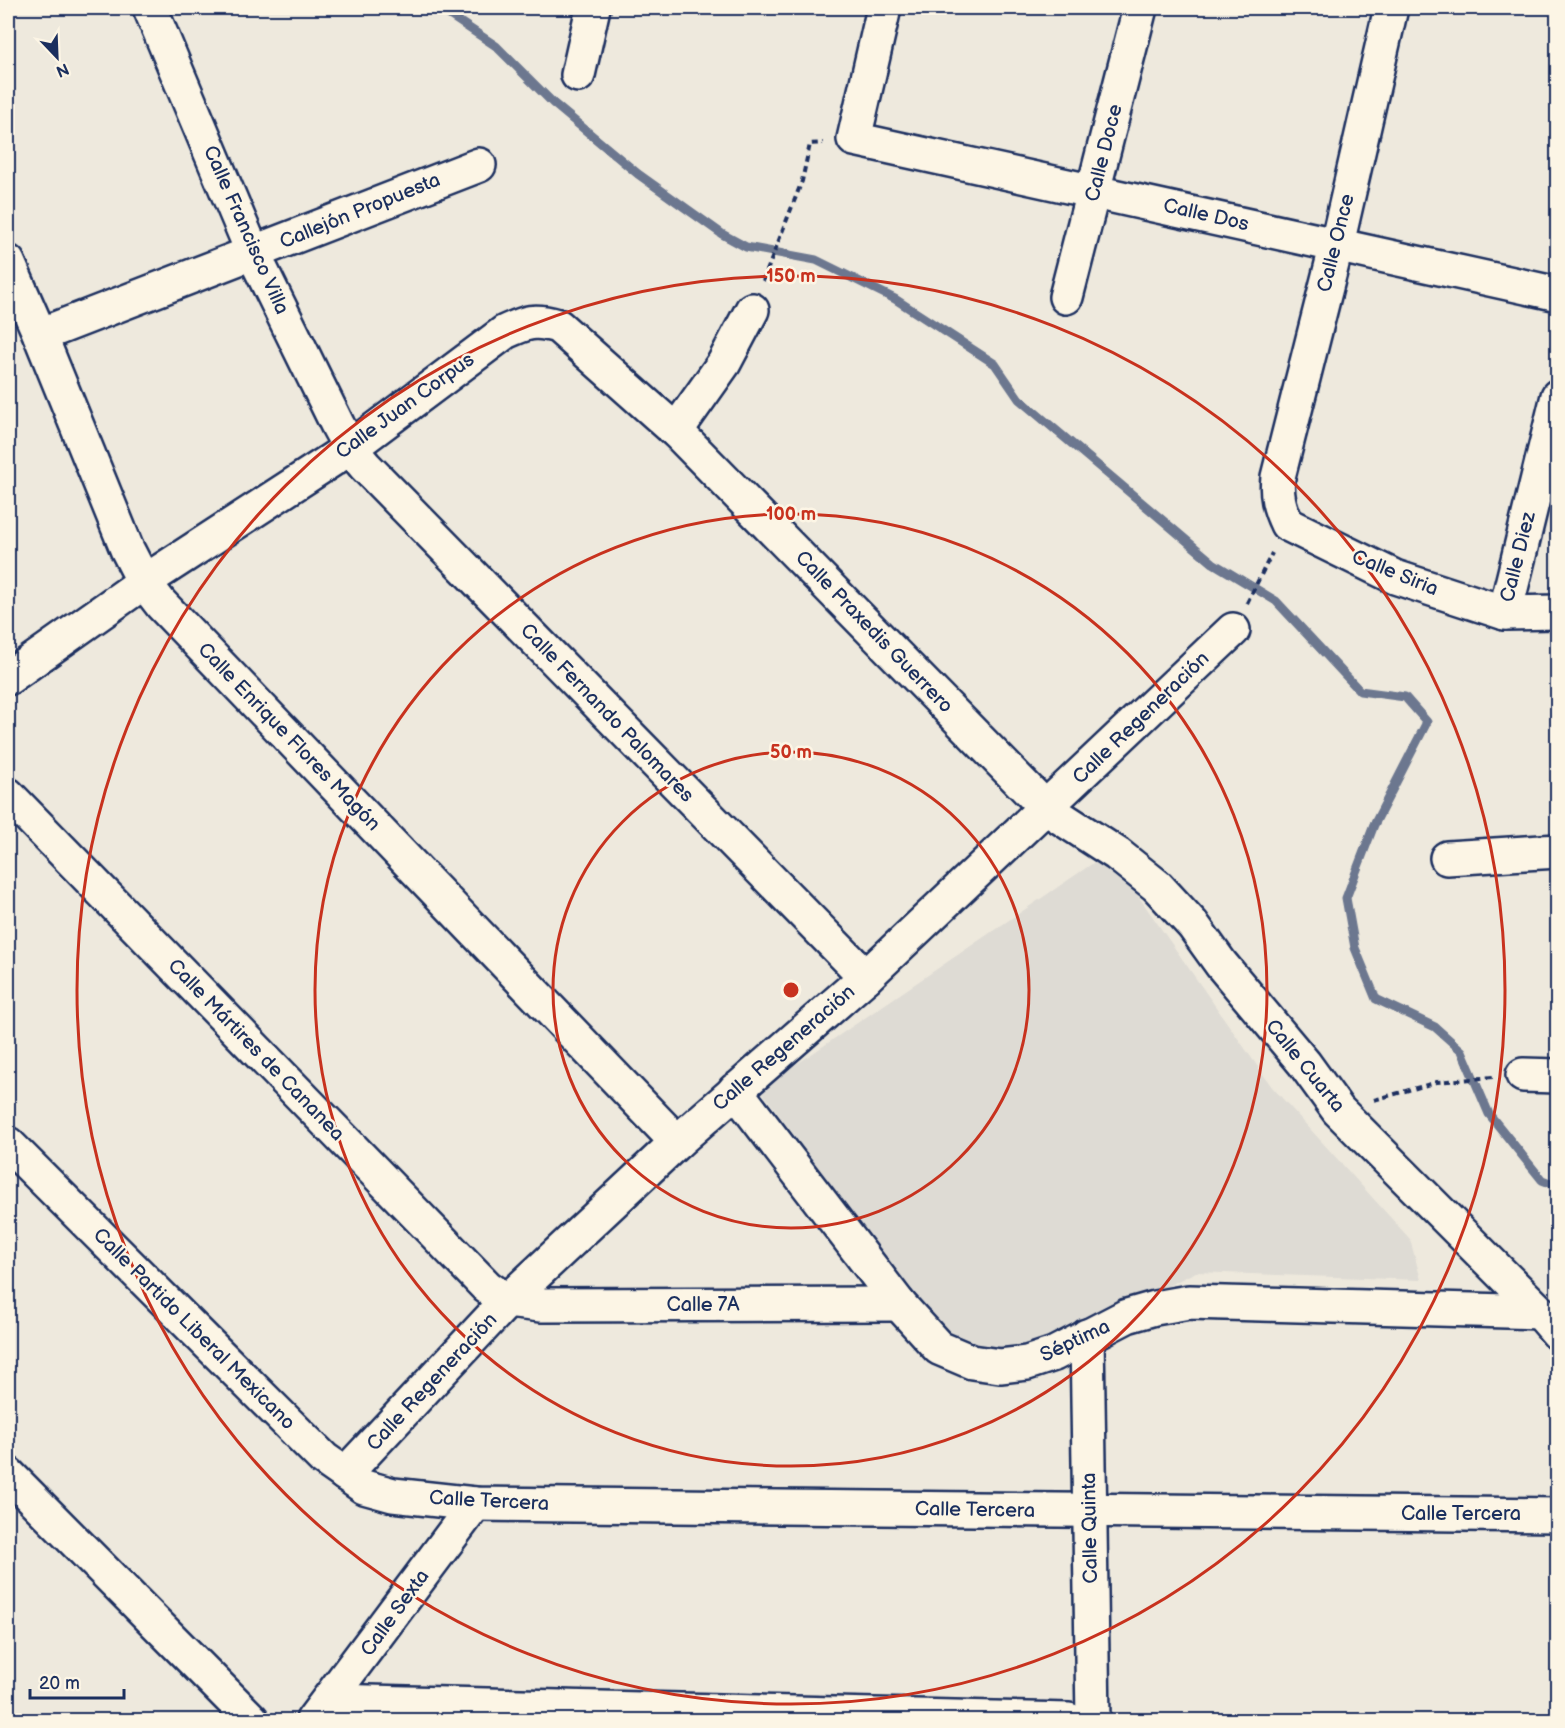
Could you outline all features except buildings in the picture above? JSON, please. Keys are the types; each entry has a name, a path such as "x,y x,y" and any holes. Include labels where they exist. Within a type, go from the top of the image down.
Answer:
{"street":[{"name":"Calle Francisco Villa","path":"150,8 254,253 350,448"},
{"path":"578,75 593,8"},
{"path":"854,139 884,8"},
{"name":"Calle Doce","path":"1066,297 1140,8"},
{"name":"Calle Once","path":"1278,477 1337,244 1391,8"},
{"name":"Calle Dos","path":"854,139 1094,190 1557,294"},
{"name":"Callejón Propuesta","path":"40,335 478,165"},
{"name":"Calle Enrique Flores Magón","path":"8,262 127,549 144,582 161,604 677,1142"},
{"path":"676,431 724,363 752,310"},
{"name":"Calle Juan Corpus","path":"8,678 144,582 350,448 505,332 526,322 540,321 558,326 676,431"},
{"name":"Calle Diez","path":"1505,613 1557,396"},
{"name":"Calle Praxedis Guerrero","path":"676,431 1046,808"},
{"name":"Calle Fernando Palomares","path":"350,448 866,977"},
{"name":"Calle Siria","path":"1278,477 1276,494 1287,524 1395,577 1505,613 1557,612"},
{"name":"Calle Regeneración","path":"345,1474 507,1301 677,1142 866,977 1233,630"},
{"name":"Calle Mártires de Cananea","path":"8,795 487,1287 507,1301"},
{"name":"Calle Cuarta","path":"1046,808 1117,854 1156,886 1193,926 1221,964 1304,1063 1338,1110 1549,1322"},
{"path":"1447,858 1557,851"},
{"path":"1523,1075 1557,1076"},
{"name":"Séptima","path":"735,1090 899,1304 939,1348 972,1362 1000,1366 1027,1364 1054,1354 1128,1316 1189,1302 1549,1322"},
{"name":"Calle Partido Liberal Mexicano","path":"8,1144 324,1459 364,1487 393,1495"},
{"name":"Calle 7A","path":"507,1301 541,1305 899,1304"},
{"name":"Calle Quinta","path":"1087,1336 1093,1720"},
{"path":"8,1474 252,1720"},
{"name":"Calle Tercera","path":"393,1495 475,1504 1557,1515"},
{"name":"Calle Sexta","path":"321,1711 475,1504"},
{"path":"321,1711 1069,1720"}],"path":[{"path":"752,310 802,181 810,144 854,139"},
{"path":"1233,630 1274,549"},
{"path":"1378,1099 1437,1082 1523,1075"}],"shaded area":[{"path":"1108,853 1272,1087 1410,1239 1421,1280 1196,1272 1040,1350 953,1350 760,1089"}],"waterway":[{"path":"439,8 496,46 553,103 638,174 722,234 746,247 816,260 895,299 995,364 1019,399 1213,563 1276,601 1360,691 1405,697 1427,722 1374,825 1346,898 1355,948 1376,999 1435,1027 1462,1051 1489,1114 1542,1180 1558,1186"}]}
